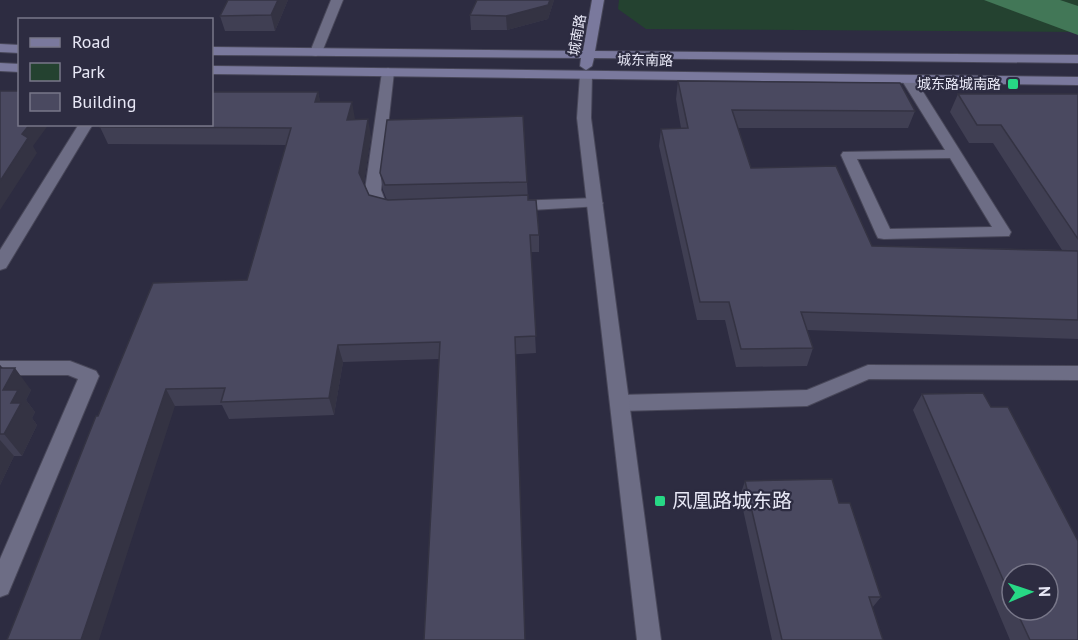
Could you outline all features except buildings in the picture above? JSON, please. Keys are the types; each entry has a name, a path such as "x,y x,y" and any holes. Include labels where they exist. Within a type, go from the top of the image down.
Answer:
{"main road":[{"name":"城南路","path":"586,75 598,0"},
{"path":"0,48 18,49"},
{"name":"城东南路","path":"213,51 1078,59"},
{"path":"0,67 18,68"},
{"name":"城东南路","path":"213,70 1078,81"}],"street":[{"path":"316,52 337,0"},
{"path":"388,72 373,190 379,206 392,210 404,210"},
{"path":"586,75 584,118 650,640"},
{"path":"908,79 955,154 1003,232 884,234 848,155 955,154"},
{"path":"0,264 85,126"},
{"path":"499,207 595,203"},
{"path":"0,368 70,368 89,376 0,586"},
{"path":"620,403 807,398 829,392 844,380 867,372 1078,373"}],"green space":[{"path":"619,0 1078,0 1078,32 646,29 618,9"}],"shaded area":[{"path":"984,0 1060,0 1078,6 1078,35"}],"place":[{"name":"城东路城南路","path":"1013,84"},
{"name":"凤凰路城东路","path":"660,501"}]}
